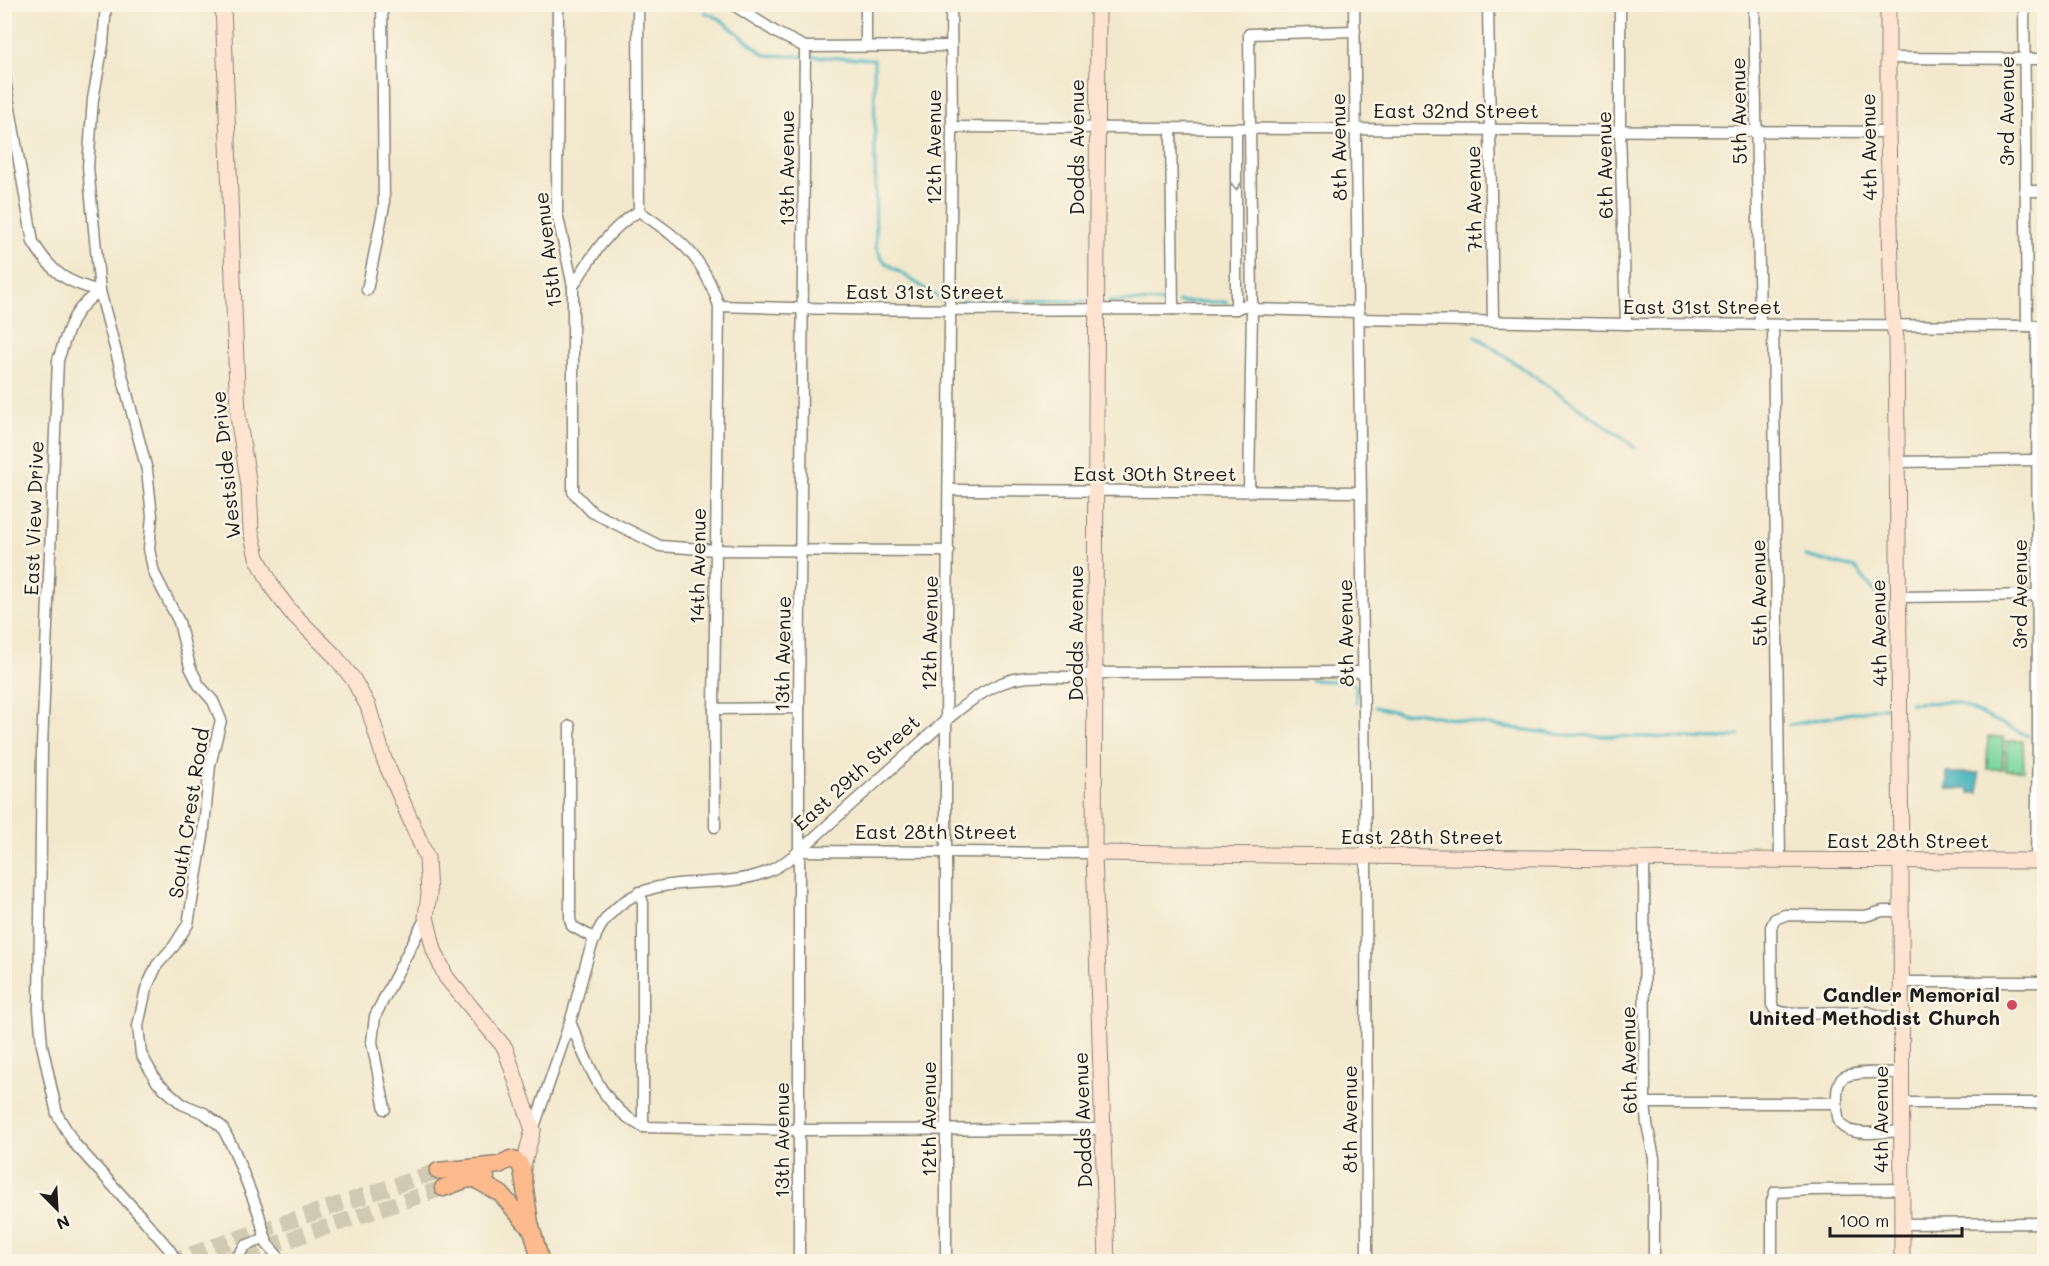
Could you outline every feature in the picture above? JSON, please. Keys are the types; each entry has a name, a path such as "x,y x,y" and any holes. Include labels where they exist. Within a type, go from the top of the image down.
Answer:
{"main road":[{"path":"438,1171 503,1172 519,1181 522,1171"},
{"path":"522,1171 531,1227 541,1262"},
{"path":"443,1188 465,1180 503,1172"},
{"path":"503,1172 531,1227"},
{"path":"477,1178 501,1194 531,1227"}],"street":[{"name":"South Crest Road","path":"106,4 103,44 93,99 88,167 100,291 147,470 152,516 149,549 154,573 179,622 190,667 198,685 213,701 221,720 210,765 203,837 188,924 158,965 146,988 138,1026 141,1054 157,1082 182,1104 204,1113 222,1128 234,1150 267,1244 283,1262"},
{"name":"Westside Drive","path":"223,4 238,416 249,486 251,531 257,557 274,590 291,612 334,655 353,679 368,706 387,767 427,858 429,894 426,917 434,950 446,977 505,1048 533,1130"},
{"path":"367,290 384,206 382,4"},
{"name":"15th Avenue","path":"558,4 557,213 573,286 573,492 592,512 660,546 715,550"},
{"path":"638,4 639,211"},
{"path":"732,4 777,33 805,47 951,46"},
{"path":"866,4 866,46"},
{"name":"12th Avenue","path":"946,1262 946,720 952,127 951,4"},
{"name":"Dodds Avenue","path":"1098,4 1094,853 1107,1262"},
{"name":"8th Avenue","path":"1354,4 1366,856 1367,1262"},
{"name":"7th Avenue","path":"1488,4 1493,321"},
{"name":"6th Avenue","path":"1620,4 1620,130 1626,324"},
{"name":"5th Avenue","path":"1754,4 1760,325"},
{"name":"4th Avenue","path":"1888,4 1888,132 1892,314 1896,338 1899,597 1902,1262"},
{"name":"3rd Avenue","path":"2024,4 2025,191 2036,326 2041,595 2038,739 2040,861"},
{"path":"1249,491 1252,309 1249,34 1354,31"},
{"name":"13th Avenue","path":"799,1262 799,708 805,47"},
{"path":"1888,58 2044,58"},
{"path":"4,74 33,242 47,264 76,285 100,291"},
{"name":"East 32nd Street","path":"952,127 1490,128 1888,132"},
{"path":"1171,128 1173,309"},
{"path":"1236,128 1236,309"},
{"path":"2025,191 2044,191"},
{"path":"573,286 595,250 621,221 639,211"},
{"path":"639,211 673,234 695,256 710,280 719,306"},
{"name":"East View Drive","path":"100,291 88,299 74,315 58,360 42,746 39,1010 48,1078 57,1114 74,1143 146,1221 177,1262"},
{"name":"East 31st Street","path":"719,306 803,309 1097,310 1236,309 1245,306 1252,309 1493,321 2036,326"},
{"name":"14th Avenue","path":"715,827 715,550 719,306"},
{"name":"5th Avenue","path":"1773,325 1780,860"},
{"path":"1897,462 2037,460"},
{"name":"East 30th Street","path":"948,490 1362,492"},
{"path":"715,550 949,551"},
{"path":"1899,597 2041,595"},
{"name":"East 29th Street","path":"522,1171 533,1130 570,1022 595,939 604,921 629,897 658,885 741,879 770,870 799,851 946,720 1001,683 1021,677 1071,677 1096,673 1363,672"},
{"path":"714,709 799,708"},
{"path":"570,726 570,919 572,926 595,939"},
{"name":"East 28th Street","path":"799,851 2040,861"},
{"name":"6th Avenue","path":"1644,858 1645,1102 1654,1158 1654,1262"},
{"path":"639,892 643,903 643,1127"},
{"path":"1901,911 1883,911 1865,915 1785,915 1775,919 1771,927 1772,1005 1775,1010 1784,1013 1868,1012 1883,1017 1901,1016"},
{"path":"384,1109 372,1042 375,1016 426,917"},
{"path":"1901,982 2044,982"},
{"path":"570,1022 599,1088 627,1118 643,1127 799,1130 1104,1129"},
{"path":"1901,1073 1852,1074 1843,1077 1839,1083 1837,1103 1841,1125 1857,1132 1901,1131"},
{"path":"1645,1102 1837,1103"},
{"path":"1901,1103 2044,1102"},
{"name":"East 29th Street","path":"503,1172 533,1130"},
{"path":"1772,1262 1772,1201 1775,1192 1901,1189"},
{"path":"1901,1224 2044,1223"},
{"path":"234,1262 245,1246 266,1238"}],"green space":[{"path":"1988,737 2003,737 2003,769 1987,769"},
{"path":"2006,741 2023,741 2024,770 2006,770"}],"water":[{"path":"1947,773 1979,773 1979,793 1969,793 1969,789 1947,789"}],"waterway":[{"path":"705,12 720,19 765,55 874,59 876,247 881,258 889,265 944,301"},
{"path":"960,301 1021,301"},
{"path":"1028,301 1087,301"},
{"path":"1108,301 1168,302"},
{"path":"1178,302 1227,302"},
{"path":"1476,336 1635,448"},
{"path":"1805,556 1855,568 1887,606"},
{"path":"1311,680 1352,682 1356,687 1356,702"},
{"path":"1910,703 1956,702 2028,736"},
{"path":"1789,725 1889,706"},
{"path":"1375,707 1401,713 1414,712 1565,735 1722,739 1739,735"}],"tunnel":[{"path":"168,1262 438,1171"},
{"path":"222,1262 443,1188"}],"place":[{"name":"Candler Memorial United Methodist Church","path":"2012,1005"}]}
